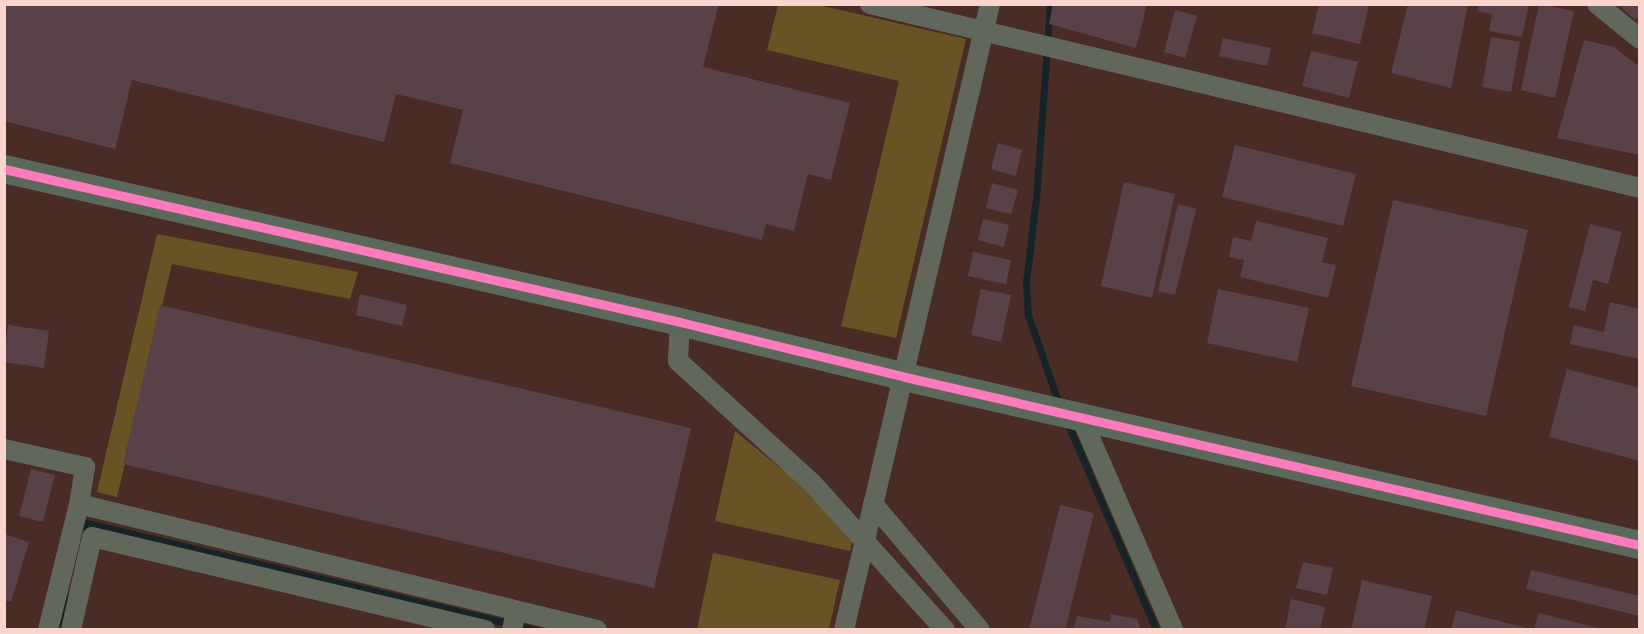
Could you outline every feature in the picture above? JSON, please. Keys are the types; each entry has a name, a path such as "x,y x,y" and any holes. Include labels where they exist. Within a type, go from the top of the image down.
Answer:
{"street":[{"path":"870,4 1640,188"},
{"path":"844,630 990,4"},
{"path":"1597,4 1640,39"},
{"path":"6,175 680,322 904,377 1640,545"},
{"path":"680,322 678,361 813,484 945,630"},
{"path":"1081,417 1173,630"},
{"path":"4,449 85,467 79,504 48,630"},
{"path":"79,504 514,620 597,630"},
{"path":"873,504 980,630"},
{"path":"71,630 92,537 485,630"}],"shaded area":[{"path":"778,5 819,5 966,39 896,338 841,326 899,81 767,50"},
{"path":"157,234 358,272 350,299 172,264 117,497 97,492"},
{"path":"735,431 855,529 850,551 715,521"},
{"path":"713,553 840,580 829,629 697,629"}],"building":[{"path":"4,4 719,4 703,67 850,103 831,180 808,174 794,231 766,224 762,240 450,163 463,110 396,94 384,142 132,80 115,149 4,121"},
{"path":"1053,4 1147,4 1136,48 1049,24"},
{"path":"1319,4 1369,4 1360,44 1312,33"},
{"path":"1408,4 1468,4 1451,88 1391,73"},
{"path":"1479,4 1529,4 1522,37 1489,31 1492,14 1477,11"},
{"path":"1539,4 1574,11 1555,98 1521,90"},
{"path":"1618,4 1640,4 1640,15 1635,20"},
{"path":"1175,10 1197,16 1185,58 1164,52"},
{"path":"1491,37 1520,42 1511,92 1482,87"},
{"path":"1223,38 1271,48 1267,66 1219,56"},
{"path":"1584,40 1614,47 1640,67 1640,155 1557,138"},
{"path":"1311,51 1358,62 1349,98 1302,86"},
{"path":"998,143 1022,150 1016,176 991,169"},
{"path":"1235,145 1356,174 1343,226 1222,197"},
{"path":"1124,182 1175,194 1152,298 1101,286"},
{"path":"992,183 1018,190 1011,214 986,208"},
{"path":"1393,200 1528,230 1486,416 1351,386"},
{"path":"1178,204 1196,209 1175,295 1158,291"},
{"path":"983,219 1009,225 1004,247 978,240"},
{"path":"1256,221 1328,238 1322,262 1336,265 1328,298 1240,277 1244,260 1229,257 1233,237 1251,241"},
{"path":"1590,224 1622,232 1608,284 1593,280 1585,311 1569,307"},
{"path":"973,252 1011,260 1006,284 968,276"},
{"path":"981,289 1011,295 1001,342 971,335"},
{"path":"1218,289 1309,308 1297,362 1207,343"},
{"path":"360,294 407,305 402,326 356,315"},
{"path":"1610,302 1640,309 1640,359 1570,344 1574,325 1604,332"},
{"path":"160,305 691,428 654,588 123,464"},
{"path":"8,325 49,331 44,368 4,362"},
{"path":"1567,369 1640,388 1640,461 1549,437"},
{"path":"31,469 55,475 43,522 19,516"},
{"path":"1060,505 1094,513 1065,630 1029,630"},
{"path":"4,534 29,542 11,602 4,600"},
{"path":"1303,562 1333,568 1327,595 1296,588"},
{"path":"1531,570 1640,596 1640,616 1526,589"},
{"path":"1362,580 1432,596 1424,630 1351,630"},
{"path":"1291,599 1325,607 1320,630 1285,630"},
{"path":"1456,610 1530,629 1530,630 1451,630"},
{"path":"1539,613 1601,629 1601,630 1534,630"},
{"path":"1111,614 1137,619 1141,630 1073,630 1077,616 1110,622"}],"waterway":[{"path":"1050,4 1036,198 1026,282 1028,315 1059,404"},
{"path":"1067,422 1156,630"},
{"path":"83,538 87,523 536,630"},
{"path":"61,630 68,599"}],"cycle path":[{"path":"4,169 680,322 905,377 1640,545"}]}
